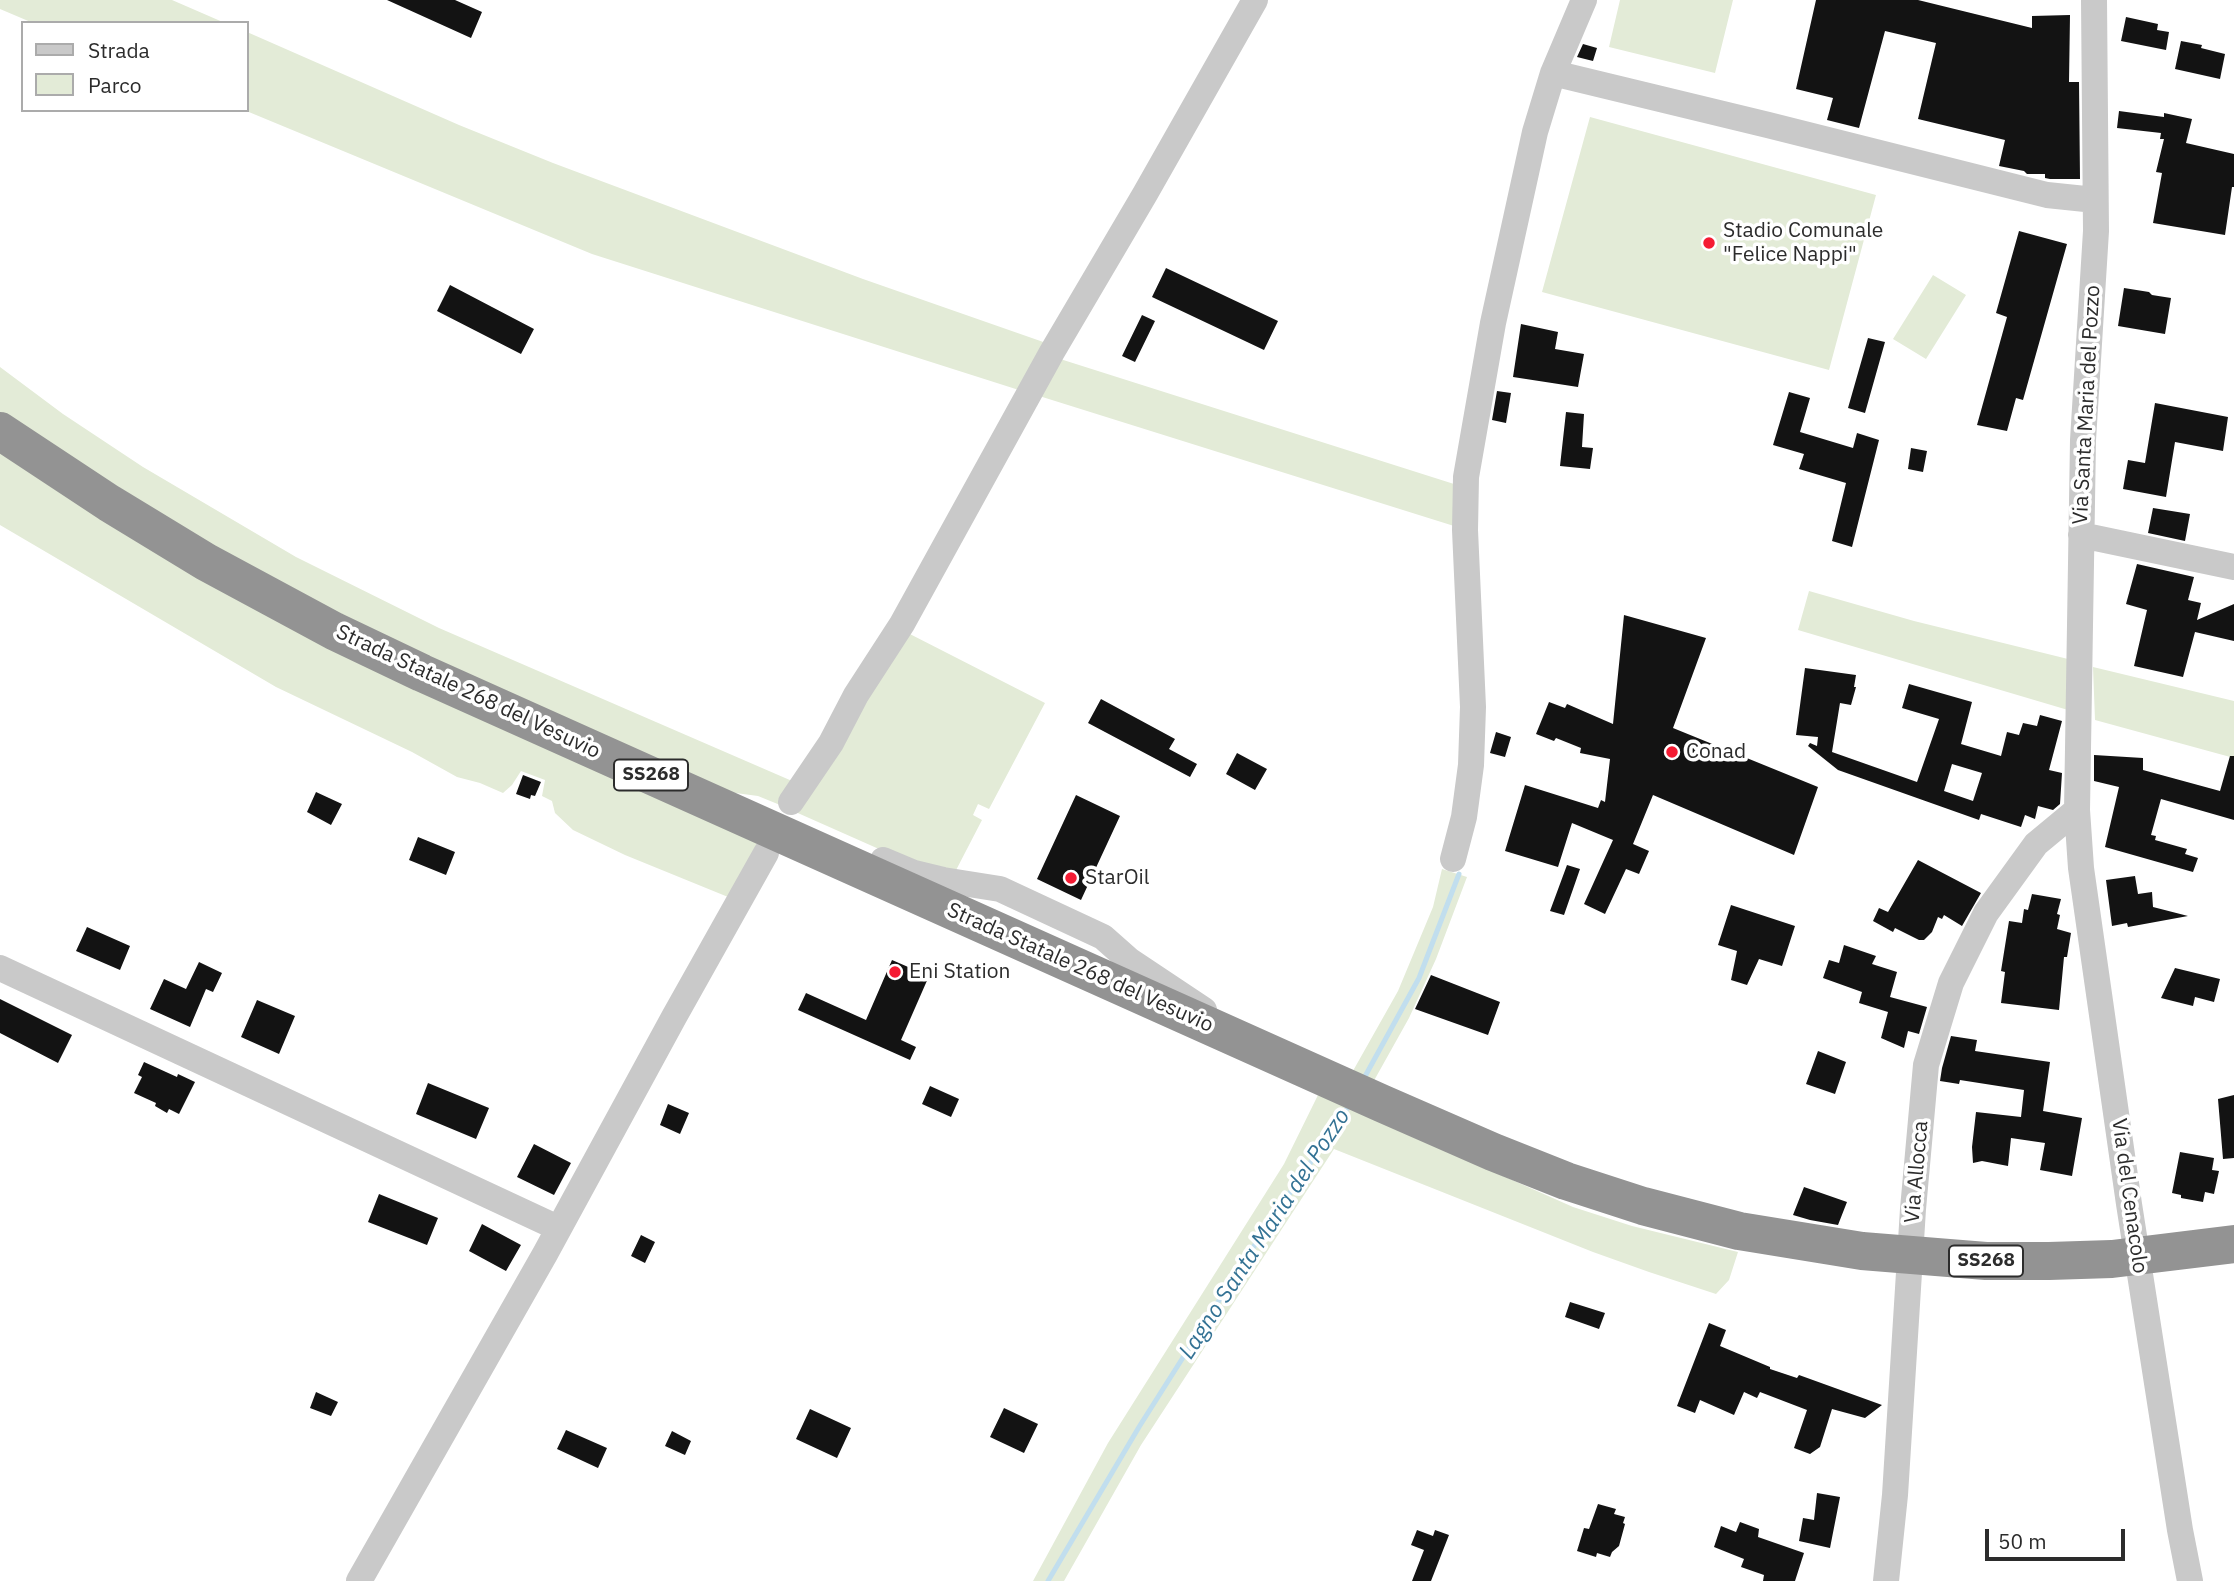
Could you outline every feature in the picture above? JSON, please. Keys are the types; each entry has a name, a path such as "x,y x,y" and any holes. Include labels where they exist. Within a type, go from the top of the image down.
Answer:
{"highway":[{"name":"Strada Statale 268 del Vesuvio","path":"0,430 109,503 195,555 334,631 759,837 1566,1181 1643,1206 1739,1231 1862,1251 1986,1261 2112,1258 2174,1253 2234,1244"}],"street":[{"path":"791,802 831,743 856,695 902,624 1052,352 1255,0"},
{"path":"1453,859 1464,817 1471,765 1473,707 1465,530 1466,478 1493,323 1535,132 1553,74 1584,0"},
{"name":"Via Santa Maria del Pozzo","path":"2077,810 2083,440 2096,231 2094,0"},
{"path":"1553,74 2047,195 2095,200"},
{"path":"2081,535 2234,567"},
{"name":"Via Allocca","path":"1886,1581 1896,1481 1913,1209 1926,1065 1951,983 1986,913 2036,844 2077,810"},
{"name":"Via del Cenacolo","path":"2077,810 2081,868 2129,1204 2190,1581"},
{"path":"359,1581 674,1017 759,837"},
{"path":"0,968 558,1228"}],"green space":[{"path":"0,0 172,0 220,21 28,21 0,9"},
{"path":"1620,0 1733,0 1715,73 1609,47"},
{"path":"248,32 553,163 863,279 1049,344 1022,391 592,254 248,112"},
{"name":"Stadio Comunale \"Felice Nappi\"","path":"1590,117 1876,195 1829,370 1542,292"},
{"path":"1933,275 1966,295 1926,359 1893,339"},
{"path":"1057,358 1454,484 1454,526 1036,395"},
{"path":"0,367 63,414 143,467 296,557 439,628 799,784 785,807 758,796 728,792 295,597 0,413"},
{"path":"0,448 765,844 733,899 625,855 573,830 555,813 552,801 542,796 545,780 521,771 503,793 457,777 412,752 276,687 0,525"},
{"path":"1809,591 1914,621 2068,659 2068,710 1798,630"},
{"path":"902,630 1045,703 989,809 978,804 973,815 982,820 953,876 915,865 791,810"},
{"path":"2093,667 2234,701 2234,758 2095,720"},
{"path":"1442,869 1467,877 1436,959 1409,1018 1357,1111 1573,1207 1632,1226 1738,1252 1729,1280 1716,1294 1649,1272 1334,1149 1141,1445 1064,1581 1033,1581 1108,1443 1284,1164 1318,1095 1336,1101 1398,991 1433,907"}],"building":[{"path":"387,0 455,0 482,12 471,38"},
{"path":"1816,0 1918,0 2032,28 2032,16 2070,15 2069,82 2079,82 2080,179 2050,179 2045,178 2045,174 2027,174 1999,166 2005,140 1918,119 1936,43 1885,31 1859,128 1827,120 1833,98 1796,89"},
{"path":"2126,17 2158,24 2157,30 2169,32 2166,50 2121,41"},
{"path":"2181,41 2202,45 2201,48 2225,54 2220,79 2175,69"},
{"path":"1583,44 1597,48 1593,61 1577,57"},
{"path":"2119,111 2164,117 2164,113 2192,119 2186,143 2234,154 2234,187 2225,235 2153,223 2162,173 2156,172 2164,139 2160,139 2161,133 2117,128"},
{"path":"2019,231 2067,244 2023,400 2016,398 2007,431 1977,425 2007,317 1996,313"},
{"path":"1166,268 1278,321 1264,350 1152,297"},
{"path":"450,285 534,329 521,354 437,311"},
{"path":"2124,288 2171,298 2165,334 2118,326"},
{"path":"1142,315 1155,321 1135,362 1122,356"},
{"path":"1521,324 1558,332 1555,349 1584,354 1578,387 1513,377"},
{"path":"1868,338 1885,342 1865,413 1848,408"},
{"path":"1497,391 1511,393 1506,423 1492,420"},
{"path":"1789,392 1810,398 1800,432 1853,448 1857,433 1879,440 1852,547 1832,541 1846,483 1799,469 1804,454 1773,445"},
{"path":"2155,403 2228,417 2223,451 2175,442 2166,497 2123,489 2128,460 2145,463"},
{"path":"1566,412 1584,414 1582,447 1593,448 1590,469 1560,466"},
{"path":"1911,448 1927,451 1923,472 1908,469"},
{"path":"2153,508 2190,514 2185,541 2148,533"},
{"path":"2137,564 2194,577 2188,600 2201,603 2197,620 2234,604 2234,641 2195,632 2183,677 2134,666 2147,610 2126,604"},
{"name":"Conad","path":"1624,615 1706,638 1673,728 1818,787 1794,855 1653,795 1633,844 1649,851 1639,874 1626,869 1605,914 1584,904 1613,840 1572,823 1558,867 1505,851 1525,785 1598,808 1601,800 1605,802 1610,759 1580,753 1581,748 1556,738 1554,741 1536,734 1549,702 1565,708 1567,704 1613,724"},
{"path":"1805,668 1856,675 1851,705 1840,703 1832,752 1917,782 1939,719 1902,708 1909,684 1972,702 1961,744 2001,756 2007,732 2019,735 2023,723 2037,726 2040,715 2062,721 2049,770 2062,773 2060,804 2053,810 2038,806 2035,819 2025,815 2021,827 1981,814 1979,820 1838,770 1808,746 1810,743 1817,746 1818,737 1796,735","holes":["1952,764 1982,773 1973,801 1944,791"]},
{"path":"1101,699 1175,739 1169,749 1197,764 1190,777 1088,723"},
{"path":"1496,732 1511,737 1505,757 1490,753"},
{"path":"1237,753 1267,769 1255,790 1226,774"},
{"path":"2094,755 2143,758 2143,770 2220,791 2230,756 2234,756 2234,820 2161,799 2151,835 2156,836 2155,840 2187,849 2185,854 2198,858 2193,872 2105,847 2119,787 2094,781"},
{"path":"523,775 541,782 535,796 531,795 530,799 516,794"},
{"path":"316,792 342,804 331,825 307,812"},
{"path":"1076,795 1120,816 1081,900 1037,879"},
{"path":"418,837 455,852 446,875 409,860"},
{"path":"1918,860 1981,893 1962,926 1944,915 1942,919 1938,917 1932,932 1924,940 1895,928 1893,932 1873,921 1879,908 1888,912"},
{"path":"1567,865 1580,869 1564,915 1550,911"},
{"path":"2135,876 2138,894 2152,892 2153,907 2188,916 2128,927 2127,923 2112,926 2106,880"},
{"path":"2032,894 2061,899 2057,929 2071,933 2067,957 2064,957 2059,1010 2001,1003 2005,972 2001,971 2009,921 2022,923 2024,909 2028,910"},
{"path":"1731,905 1795,926 1782,966 1759,959 1747,985 1731,980 1737,951 1718,945"},
{"path":"87,927 130,946 120,970 76,951"},
{"path":"1844,945 1876,956 1872,964 1897,972 1890,997 1927,1007 1919,1034 1908,1031 1904,1048 1881,1038 1888,1012 1859,1003 1862,992 1823,978 1829,960 1839,963"},
{"path":"892,960 929,976 901,1040 916,1047 910,1060 798,1010 806,993 866,1020"},
{"path":"199,962 222,973 213,992 206,989 190,1027 150,1009 164,979 186,989"},
{"path":"2175,968 2220,979 2214,1002 2195,997 2193,1006 2161,998"},
{"path":"1431,975 1500,1002 1488,1035 1415,1009"},
{"path":"0,999 72,1035 58,1063 0,1033"},
{"path":"257,1000 295,1016 279,1054 241,1037"},
{"path":"1951,1036 1977,1040 1975,1051 2050,1062 2043,1111 2082,1118 2072,1176 2040,1170 2045,1143 2011,1138 2008,1166 1982,1161 1973,1163 1976,1112 2021,1117 2024,1090 1960,1080 1959,1084 1940,1081"},
{"path":"1818,1051 1846,1062 1835,1094 1806,1084"},
{"path":"144,1062 195,1082 179,1114 169,1109 167,1113 155,1106 156,1103 134,1093 142,1077 138,1075"},
{"path":"428,1083 489,1108 476,1139 416,1114"},
{"path":"930,1086 959,1099 951,1117 922,1104"},
{"path":"2234,1095 2234,1158 2223,1159 2218,1099"},
{"path":"668,1104 689,1113 680,1134 660,1125"},
{"path":"534,1144 571,1163 554,1195 517,1177"},
{"path":"2180,1152 2214,1158 2212,1170 2219,1171 2214,1194 2205,1192 2203,1202 2181,1198 2181,1195 2172,1193"},
{"path":"1804,1187 1847,1202 1838,1225 1793,1215"},
{"path":"379,1194 438,1218 427,1245 368,1222"},
{"path":"482,1224 521,1245 506,1271 469,1251"},
{"path":"641,1235 655,1242 645,1263 631,1256"},
{"path":"1570,1302 1605,1313 1599,1329 1565,1317"},
{"path":"1709,1323 1726,1330 1720,1346 1770,1369 1797,1378 1799,1375 1882,1405 1865,1418 1832,1409 1820,1447 1810,1454 1794,1448 1807,1410 1760,1392 1757,1398 1744,1392 1734,1415 1700,1400 1695,1413 1677,1406"},
{"path":"316,1392 338,1402 331,1416 310,1408"},
{"path":"1004,1408 1038,1424 1024,1453 990,1437"},
{"path":"810,1409 851,1428 837,1458 796,1439"},
{"path":"566,1430 607,1448 598,1468 557,1449"},
{"path":"672,1431 691,1441 685,1455 665,1446"},
{"path":"1817,1493 1840,1497 1830,1548 1799,1541 1803,1518 1814,1520"},
{"path":"1598,1504 1616,1509 1614,1514 1625,1517 1619,1546 1610,1557 1597,1553 1596,1557 1577,1551 1584,1528 1589,1529"},
{"path":"1740,1522 1759,1529 1758,1537 1804,1553 1795,1581 1763,1581 1764,1575 1741,1567 1744,1559 1714,1547 1721,1526 1736,1532"},
{"path":"1417,1530 1433,1536 1435,1530 1449,1535 1431,1581 1412,1581 1424,1550 1411,1545"}],"waterway":[{"name":"Lagno Santa Maria del Pozzo","path":"1363,1080 1419,978 1459,874"},
{"name":"Lagno Santa Maria del Pozzo","path":"1048,1581 1139,1427 1246,1258 1350,1104"}],"place":[{"name":"Stadio Comunale \"Felice Nappi\"","path":"1709,243"},
{"name":"Conad","path":"1672,752"},
{"name":"StarOil","path":"1071,878"},
{"name":"Eni Station","path":"895,972"}]}
